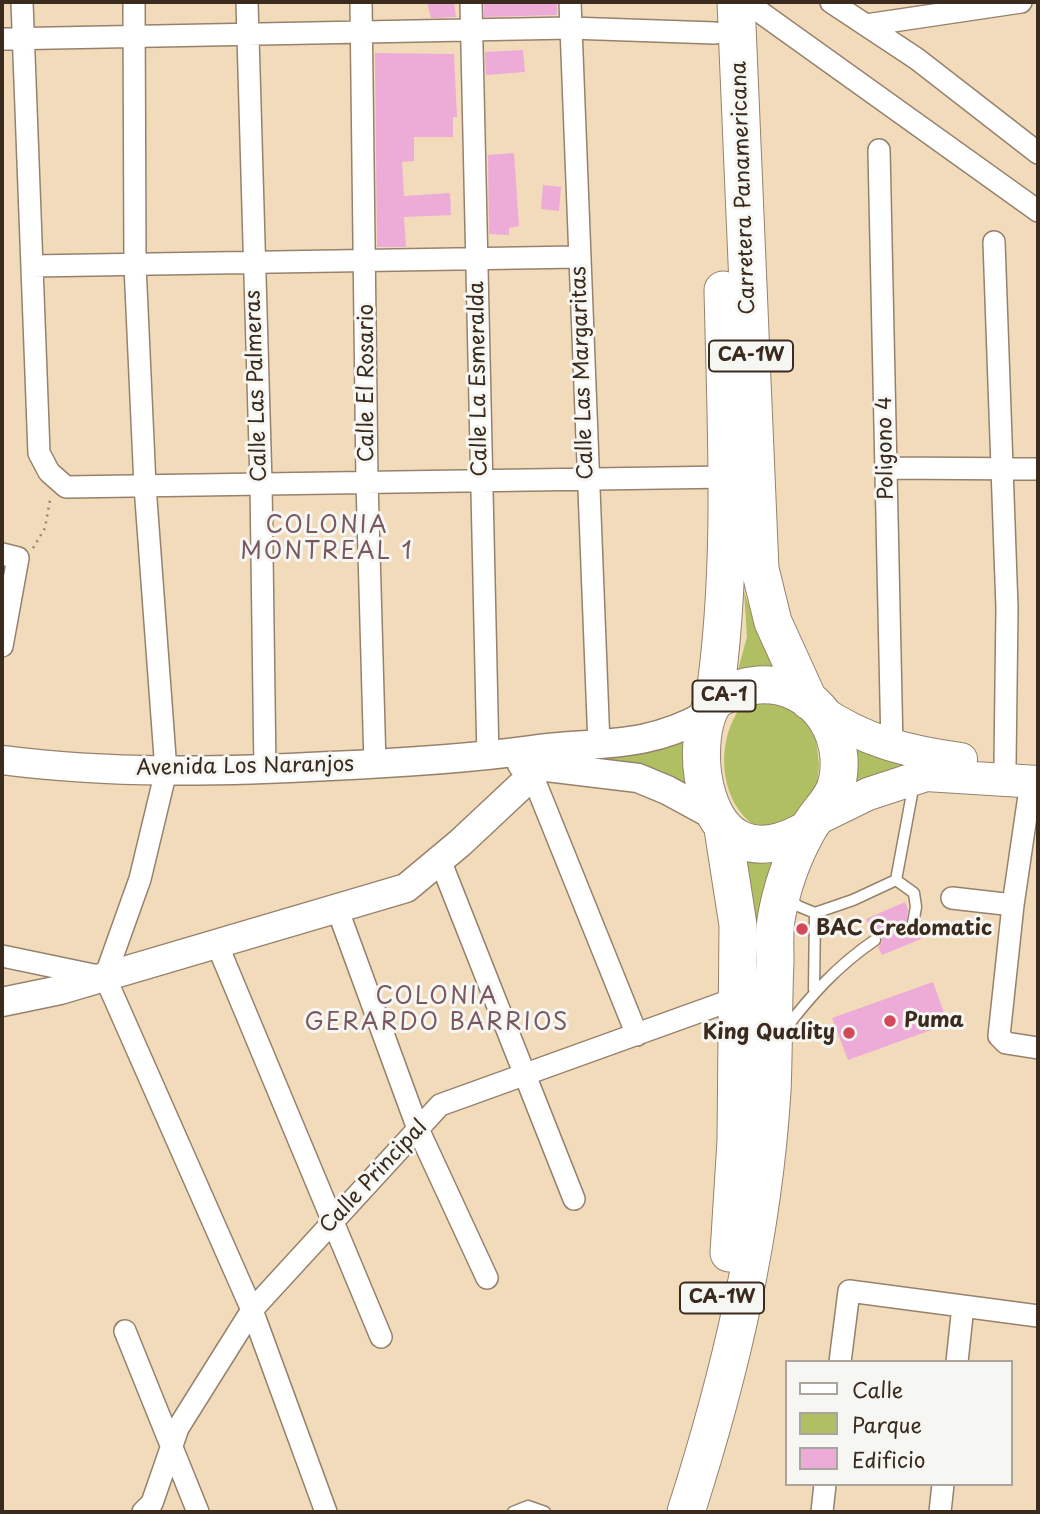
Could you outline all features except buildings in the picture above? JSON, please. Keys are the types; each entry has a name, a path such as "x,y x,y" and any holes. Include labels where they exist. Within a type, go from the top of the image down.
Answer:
{"highway":[{"name":"Carretera Panamericana","path":"736,2 760,569 773,622 814,705"},
{"name":"Carretera Panamericana","path":"710,708 726,597 728,477 714,18"},
{"name":"CA-1","path":"718,822 704,774 710,708 734,691 765,683 781,685 814,705"},
{"path":"718,822 752,844 783,841 811,825 833,794 839,759 836,741 814,705"},
{"name":"CA-1W","path":"663,1512 692,1427 718,1323 731,1241 736,1141 738,925 718,822"},
{"name":"CA-1W","path":"686,1512 726,1382 739,1324 759,1203 772,1090 775,924 783,892 811,825"}],"main road":[{"path":"814,705 863,736 892,747 1005,764 1036,779"},
{"name":"Avenida Los Naranjos","path":"2,760 70,768 166,771 265,770 488,757 662,736 710,708"},
{"name":"Avenida Los Naranjos","path":"488,757 536,772 638,778 667,790 718,822"},
{"path":"2,1002 60,990 406,888 536,772"},
{"path":"811,825 868,794 915,777 948,775 1036,779"}],"street":[{"path":"22,2 12,38 32,266 39,453 49,472 66,487 728,477"},
{"path":"134,2 135,265 145,485 166,771 140,879 105,977 252,1310 327,1512"},
{"name":"Calle Las Palmeras","path":"247,2 261,483 265,770"},
{"name":"Calle El Rosario","path":"361,2 375,764"},
{"name":"Calle La Esmeralda","path":"471,2 488,757"},
{"name":"Calle Las Margaritas","path":"570,2 586,478 599,745"},
{"path":"746,2 1038,211"},
{"path":"831,2 917,59 1038,153"},
{"path":"866,25 1021,2"},
{"path":"12,38 570,28 714,18"},
{"name":"Poligono 4","path":"879,150 892,747"},
{"path":"994,242 1007,608 1005,764"},
{"path":"32,266 578,257"},
{"path":"886,468 1038,469"},
{"path":"2,646 10,556"},
{"path":"536,772 638,1035"},
{"path":"1036,779 1013,905 999,1036 1006,1043 1038,1048"},
{"path":"440,860 528,1074 575,1199"},
{"path":"952,898 1013,905"},
{"path":"337,908 418,1129 487,1278"},
{"path":"217,944 381,1337"},
{"path":"2,956 105,977"},
{"name":"Calle Principal","path":"143,1512 152,1503 178,1428 252,1310 440,1105 737,998"},
{"path":"840,1360 849,1291 1038,1316"},
{"path":"957,1360 963,1306"},
{"path":"125,1331 198,1512"},
{"path":"822,1512 825,1486"},
{"path":"940,1512 943,1486"}],"lane":[{"path":"897,880 915,777"},
{"path":"783,892 798,906 815,913 853,901 897,880"},
{"path":"897,880 914,893 914,923"},
{"path":"814,989 815,913"},
{"path":"771,1048 814,989 845,960 875,940"},
{"path":"513,1512 528,1506 545,1512"}],"path":[{"path":"10,556 36,546 45,528 50,505 49,472"}],"green space":[{"path":"744,591 759,637 781,675 736,677 747,637"},
{"path":"786,700 810,724 816,740 819,764 817,787 809,808 784,825 754,825 742,814 727,783 724,766 729,731 745,702"},
{"path":"845,734 914,767 886,771 844,789"},
{"path":"691,735 691,787 651,767 574,758"},
{"path":"738,851 777,854 764,903 755,979"}],"place":[{"name":"BAC Credomatic","path":"802,929"},
{"name":"Puma","path":"890,1021"},
{"name":"King Quality","path":"849,1033"}],"district":[{"name":"COLONIA MONTREAL 1","path":"327,540"},
{"name":"COLONIA GERARDO BARRIOS","path":"437,1011"}]}
